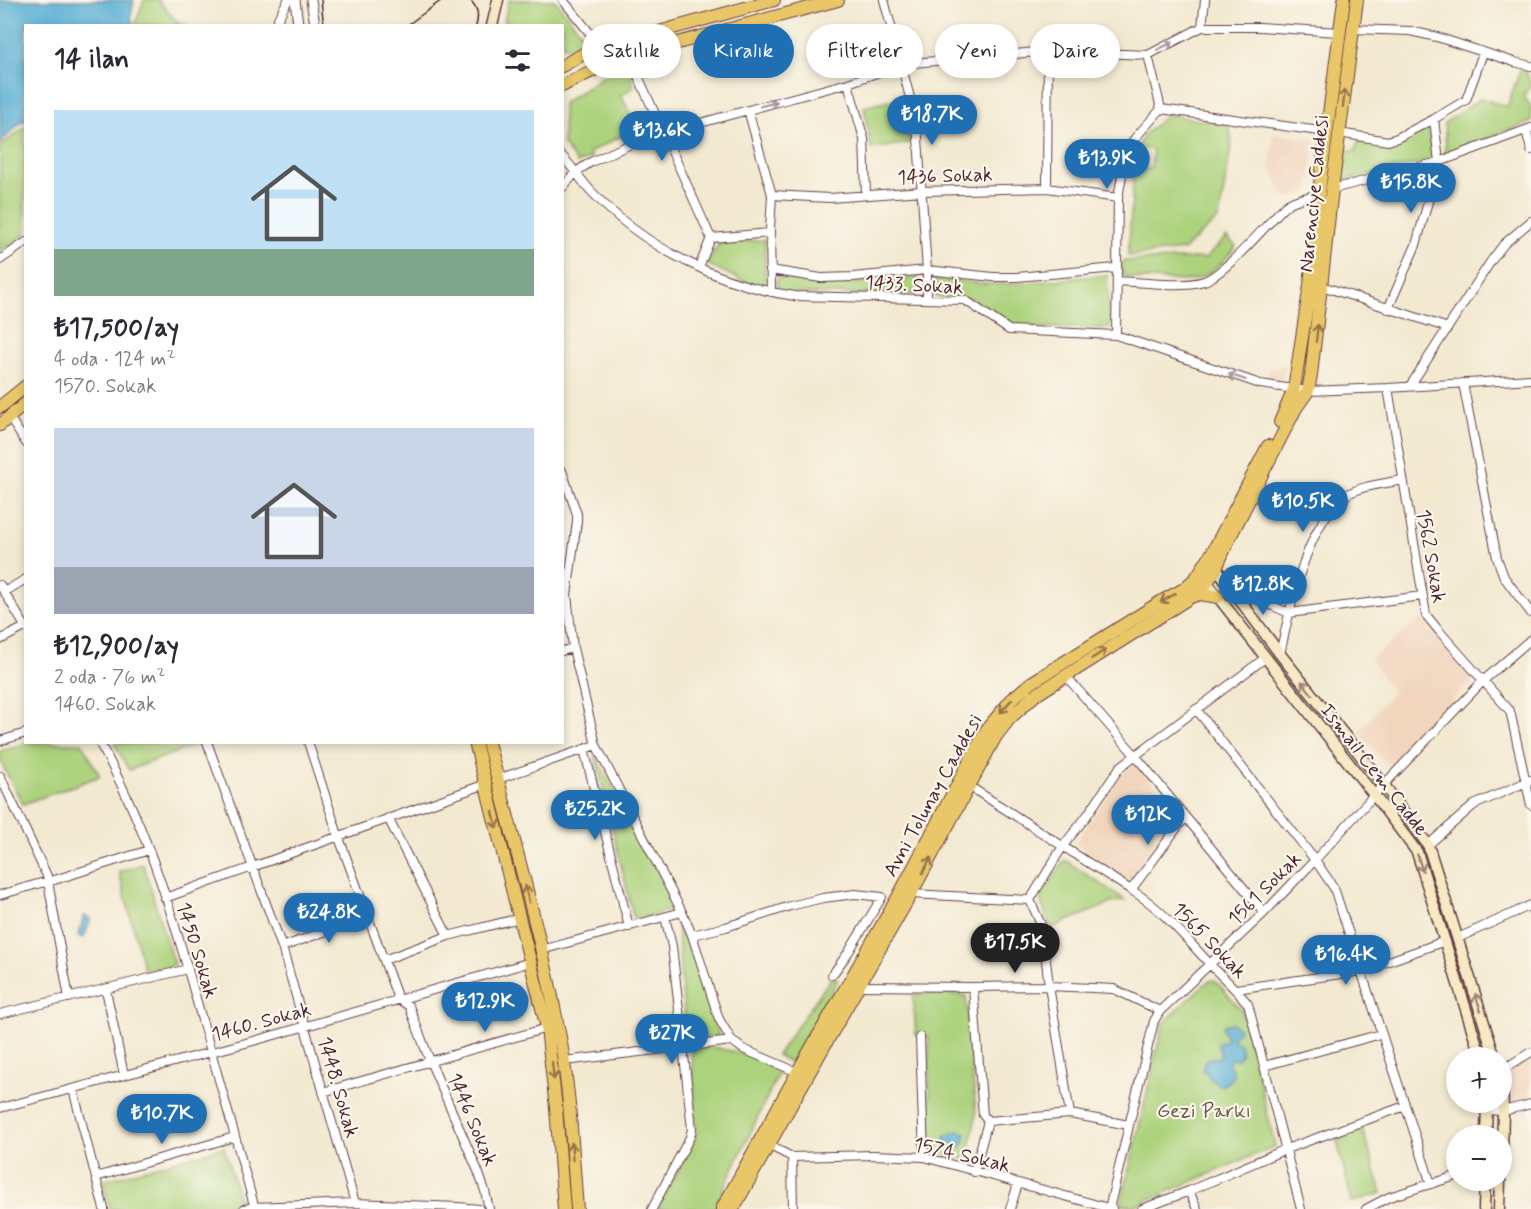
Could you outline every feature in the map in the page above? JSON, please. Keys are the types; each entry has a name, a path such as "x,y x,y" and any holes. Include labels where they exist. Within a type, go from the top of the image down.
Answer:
{"main road":[{"path":"492,24 498,0"},
{"path":"681,26 774,0"},
{"path":"681,42 837,0"},
{"name":"Narenciye Caddesi","path":"1308,391 1332,189 1333,132 1344,0"},
{"name":"Narenciye Caddesi","path":"1294,389 1310,285 1319,194 1333,132 1357,0"},
{"path":"564,65 582,55"},
{"path":"564,86 582,77"},
{"path":"3,416 24,389"},
{"name":"Avni Tolunay Caddesi","path":"733,1209 911,894 996,736 1010,718 1034,696 1189,598 1208,583 1211,566 1285,413 1294,389"},
{"name":"Avni Tolunay Caddesi","path":"722,1209 797,1072 898,897 987,729 1013,698 1031,683 1184,589 1211,566 1230,537 1296,408 1308,391"},
{"path":"3,416 24,404"},
{"name":"Ismail Cem Cadde","path":"1211,566 1237,596 1428,845 1493,1047"},
{"name":"Ismail Cem Cadde","path":"1208,583 1417,852 1478,1047"},
{"path":"1189,598 1200,594 1218,597"},
{"path":"476,744 547,1028 564,1209"},
{"path":"489,744 558,1023 569,1106 577,1209"},
{"path":"1485,1191 1485,1209"},
{"path":"1499,1209 1500,1191"}],"street":[{"path":"275,24 288,0"},
{"path":"295,0 298,24"},
{"path":"311,0 316,24"},
{"path":"563,0 582,24"},
{"path":"885,0 891,24"},
{"path":"1202,27 1205,0"},
{"path":"1120,54 1148,55 1202,27 1260,27 1340,32"},
{"path":"1353,29 1410,31 1437,37 1514,63 1531,66"},
{"path":"923,62 1030,53"},
{"path":"1161,109 1388,141 1434,119 1466,100 1484,53"},
{"path":"1148,55 1161,109"},
{"path":"639,78 711,237 699,267"},
{"path":"564,186 576,172 591,162 631,144 862,78"},
{"path":"906,78 917,124 927,299"},
{"path":"1047,188 1048,78"},
{"path":"848,83 864,139 866,195"},
{"path":"1116,335 1118,198 1126,152 1135,138 1161,109"},
{"path":"748,110 772,195 771,292"},
{"path":"1388,309 1416,245 1439,162 1434,119"},
{"path":"1332,189 1439,162 1528,129 1531,150"},
{"name":"1433. Sokak","path":"564,158 590,190 644,238 699,267 734,282 795,296 965,300 1009,330 1116,335 1260,384 1294,389"},
{"name":"1436 Sokak","path":"772,195 830,198 1047,188 1118,198"},
{"path":"1117,281 1172,284 1203,281 1223,269 1289,203 1319,194"},
{"path":"1410,386 1504,244 1531,221"},
{"path":"711,237 770,233"},
{"path":"0,260 24,243"},
{"path":"770,270 821,278 927,270 993,277 1017,277 1116,268"},
{"path":"1322,286 1448,328"},
{"path":"1294,389 1308,391 1388,388 1531,379"},
{"path":"1463,383 1497,558 1504,578 1531,613"},
{"name":"1562 Sokak","path":"1388,388 1426,615 1510,711 1528,781 1531,805"},
{"path":"3,416 24,441"},
{"path":"564,477 577,514 565,596 573,648 597,745 682,912 692,935 719,1019 732,1041 743,1049 797,1072"},
{"path":"1280,654 1298,576 1317,531 1328,514 1345,496 1361,488 1402,480"},
{"path":"24,580 2,589 24,625"},
{"path":"1237,596 1245,594 1289,613 1422,596"},
{"path":"0,640 24,628"},
{"name":"1561 Sokak","path":"1110,1209 1154,1021 1160,1011 1264,913 1484,680 1531,639"},
{"path":"564,650 573,648"},
{"path":"1030,900 1063,846 1120,767 1265,658"},
{"path":"1065,675 1135,755 1264,913"},
{"path":"1196,709 1315,860 1334,888 1431,1184"},
{"path":"0,741 24,734"},
{"name":"1450 Sokak","path":"100,744 115,771 149,850 165,898 188,969 254,1208"},
{"name":"1448. Sokak","path":"208,744 282,947 355,1203"},
{"name":"1446 Sokak","path":"309,744 338,836 398,999 409,1006 430,1061 478,1171 489,1209"},
{"path":"498,779 597,745"},
{"path":"584,749 629,927"},
{"path":"0,776 4,791 47,876 69,998"},
{"path":"1428,845 1474,805 1528,781"},
{"path":"165,898 486,784"},
{"name":"1565 Sokak","path":"969,786 1146,899 1182,933 1248,1004 1301,1209"},
{"path":"1131,890 1185,817"},
{"path":"388,818 448,936"},
{"path":"0,895 149,850"},
{"path":"692,935 726,927 822,897 855,894 882,897 832,975"},
{"path":"911,894 1030,900"},
{"path":"1030,900 1042,927 1049,986 1070,1114"},
{"path":"1458,938 1531,906"},
{"path":"541,950 682,912"},
{"path":"282,947 368,916"},
{"path":"652,1209 692,1130 672,946 665,917"},
{"path":"384,960 448,936 520,918"},
{"path":"1236,989 1361,971 1445,941"},
{"name":"1460. Sokak","path":"0,1108 211,1052 531,962"},
{"path":"0,1014 188,969"},
{"path":"859,986 1049,986 1114,989 1160,1011"},
{"path":"973,987 983,1115 988,1121"},
{"path":"106,990 124,1075"},
{"path":"324,1092 547,1028"},
{"path":"1264,1066 1381,1034"},
{"path":"920,1037 924,1157"},
{"path":"564,1061 732,1041"},
{"path":"1512,1064 1531,1052"},
{"path":"73,1089 104,1209"},
{"path":"1512,1109 1531,1104"},
{"path":"1142,1209 1286,1149 1405,1106"},
{"path":"988,1121 1070,1114 1129,1125"},
{"path":"974,1172 988,1121"},
{"path":"96,1177 234,1137"},
{"name":"1574 Sokak","path":"768,1145 792,1157 874,1155 924,1157 1110,1209"},
{"path":"792,1157 793,1209"},
{"path":"1366,1209 1378,1206 1389,1197 1446,1179"},
{"path":"1010,1209 1018,1184"},
{"path":"1189,1191 1197,1209"},
{"path":"244,1209 355,1203 479,1209"}],"shaded area":[{"path":"1274,134 1315,139 1308,193 1286,199 1270,167"},
{"path":"1281,364 1286,366 1282,379 1276,381 1267,379 1271,366 1279,369"},
{"path":"1422,618 1474,679 1389,767 1358,732 1393,693 1370,659"},
{"path":"1137,763 1178,815 1131,882 1075,843 1125,771"},
{"path":"1531,1052 1531,1104 1512,1109 1512,1064"}],"green space":[{"path":"144,0 158,0 179,24 135,24"},
{"path":"509,0 555,0 582,34 582,45 574,51 564,46 564,24 512,24 504,21"},
{"path":"1520,70 1526,71 1531,85 1523,96 1531,106 1531,122 1443,155 1446,145 1444,123 1481,98 1507,107"},
{"path":"601,78 631,78 634,87 621,95 637,128 590,152 591,158 577,163 564,146 564,102"},
{"path":"901,98 910,143 871,149 864,107"},
{"path":"1168,114 1228,123 1232,141 1219,218 1183,250 1128,256 1134,169 1151,169 1153,150 1138,147 1144,135"},
{"path":"24,128 24,235 0,252 0,146"},
{"path":"1428,128 1432,160 1343,181 1345,150 1356,151 1358,141 1390,146"},
{"path":"1226,237 1236,246 1218,267 1200,278 1179,281 1134,278 1123,275 1121,265 1125,261 1206,258"},
{"path":"765,240 765,287 756,287 709,265 709,260 720,242"},
{"path":"1107,275 1110,328 1021,328 1011,325 972,299 936,297 934,278 984,284 1024,283"},
{"path":"778,277 812,283 854,283 918,277 920,294 790,294 780,291 776,283"},
{"path":"26,744 83,744 100,776 23,804 0,761 0,751"},
{"path":"115,744 199,744 129,770"},
{"path":"595,755 661,875 676,908 634,920"},
{"path":"1065,860 1125,900 1111,903 1051,928 1041,902 1041,893"},
{"path":"143,864 174,965 145,973 119,872"},
{"path":"682,921 719,1036 687,1041 677,923"},
{"path":"832,977 838,980 791,1063 777,1055"},
{"name":"Gezi Parkı","path":"1215,980 1242,1011 1275,1146 1134,1206 1121,1204 1163,1024 1202,986"},
{"path":"946,993 966,996 976,1115 968,1160 932,1150 930,1147 929,1037 916,1035 913,995"},
{"path":"714,1047 747,1054 780,1070 714,1209 658,1209 697,1132 691,1051"},
{"path":"1362,1128 1382,1193 1352,1202 1336,1137"},
{"path":"224,1147 240,1203 215,1209 110,1209 103,1181"}],"water":[{"path":"0,0 134,0 131,17 132,24 24,24 24,122 22,121 0,143"},
{"path":"84,916 91,919 84,938 78,936"},
{"path":"1232,1023 1239,1029 1233,1039 1240,1044 1242,1053 1238,1059 1231,1059 1229,1063 1233,1072 1232,1078 1219,1086 1203,1071 1203,1064 1209,1058 1219,1058 1221,1054 1218,1043 1225,1041 1227,1037 1222,1029 1224,1025"},
{"path":"959,1131 966,1134 963,1145 948,1145 944,1142 946,1135"}],"tram line":[{"path":"321,0 325,24"},
{"path":"409,24 442,0"},
{"path":"470,0 477,12 476,24"}]}
